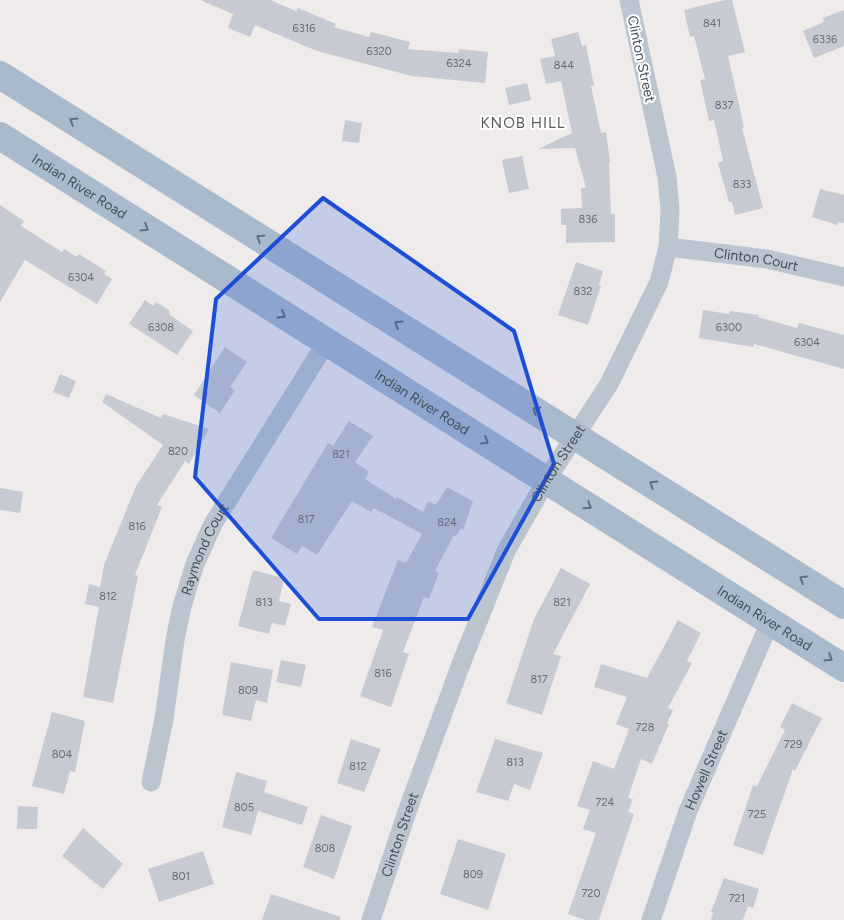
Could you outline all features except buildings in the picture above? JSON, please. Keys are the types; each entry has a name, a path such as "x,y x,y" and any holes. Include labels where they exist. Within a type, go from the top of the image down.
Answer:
{"main road":[{"path":"3,82 577,436 844,604"},
{"name":"Indian River Road","path":"0,136 844,668"}],"street":[{"name":"Clinton Street","path":"371,920 409,806 468,646 506,551 547,480 577,436 629,346 659,282 668,247 670,210 667,177 628,0"},
{"name":"Clinton Court","path":"668,247 767,259 844,277"},
{"name":"Raymond Court","path":"150,782 164,719 178,623 195,564 213,524 326,343"},
{"name":"Howell Street","path":"651,920 688,811 770,622"}],"highlighted area":[{"path":"323,198 514,331 554,464 468,619 319,619 195,477 216,299"}],"district":[{"name":"KNOB HILL","path":"523,123"}]}
